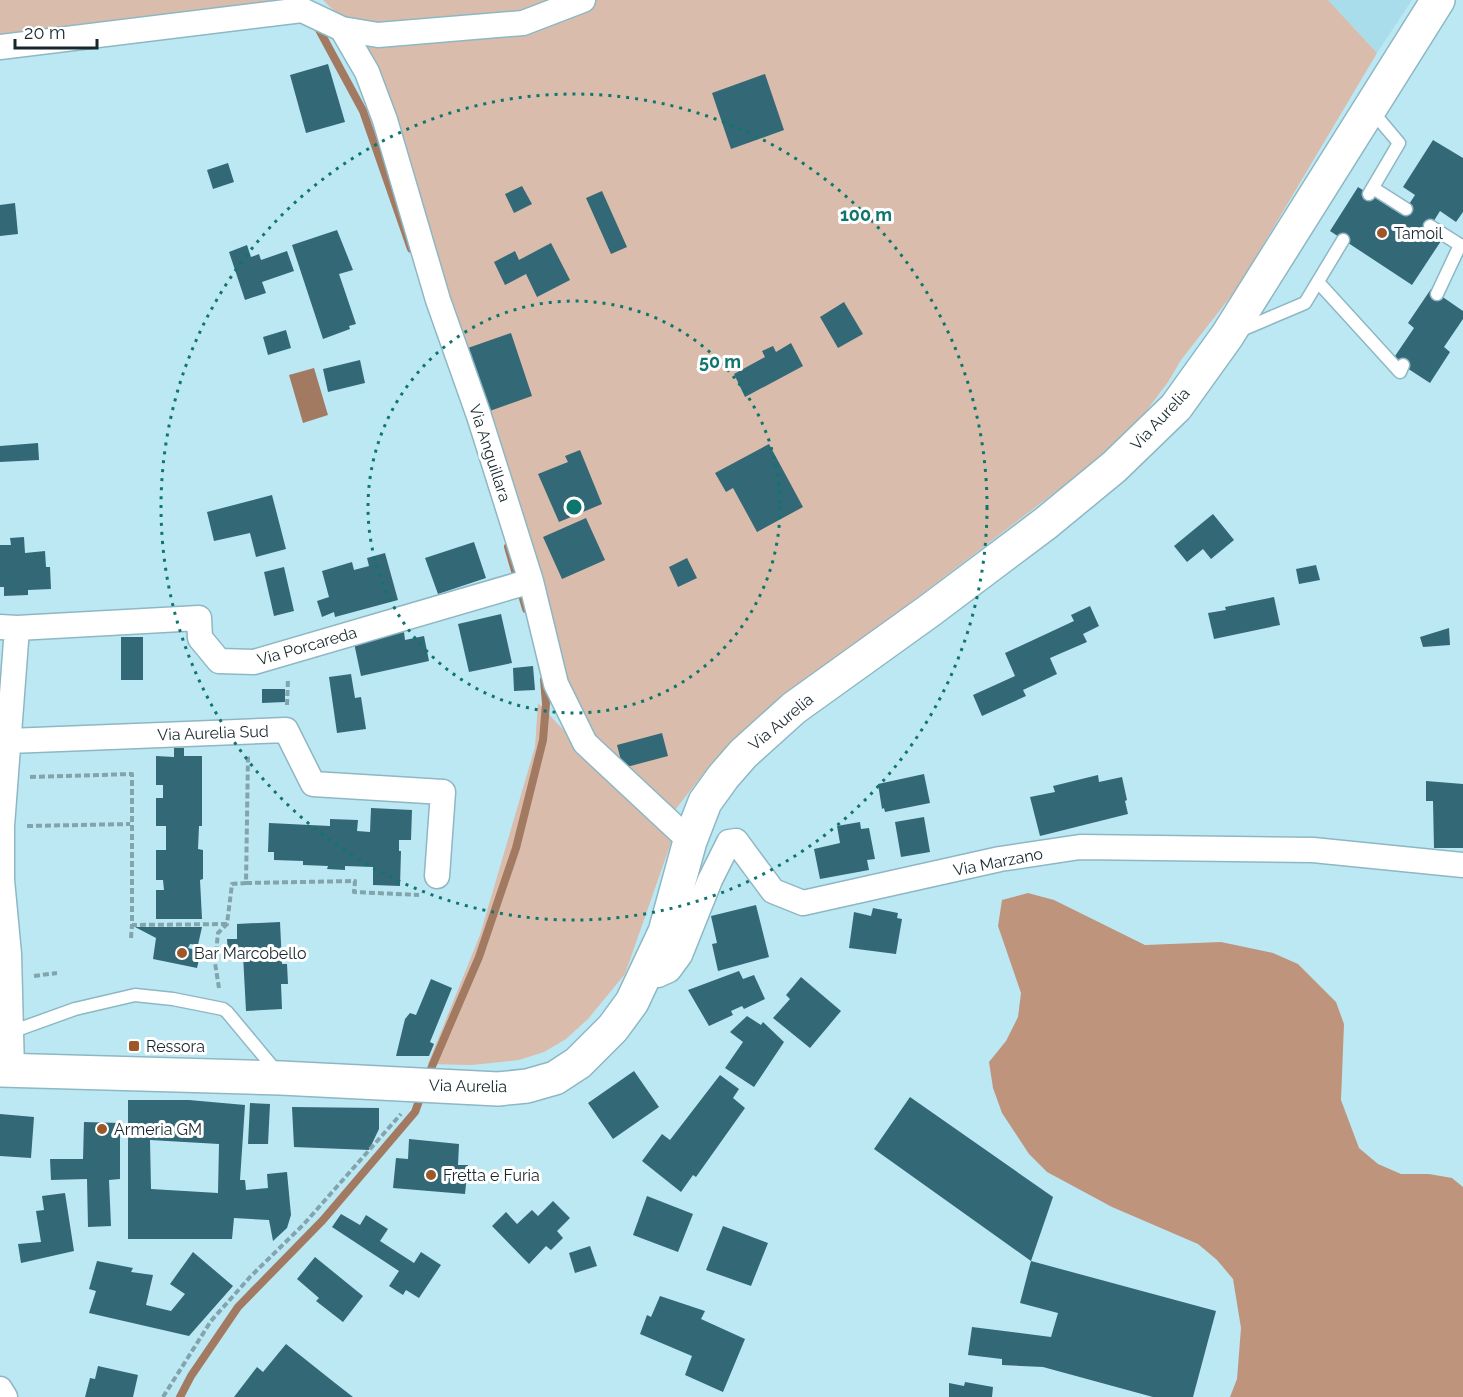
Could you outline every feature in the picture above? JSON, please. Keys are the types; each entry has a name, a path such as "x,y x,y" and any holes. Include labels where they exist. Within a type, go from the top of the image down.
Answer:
{"main road":[{"name":"Via Aurelia","path":"6,1070 281,1078 498,1089 527,1086 555,1078 578,1063 613,1028 632,1002 647,974 665,932 690,841 705,802 723,777 743,754 794,708 929,611 1046,522 1114,467 1176,407 1227,336 1438,0"}],"street":[{"path":"0,47 302,10 342,29 378,35 523,24 583,0"},
{"name":"Via Anguillara","path":"342,29 367,72 385,120 438,300 479,416 531,581 556,684 585,743 690,841"},
{"name":"Via Porcareda","path":"9,627 199,618 200,638 219,661 254,662 531,581"},
{"path":"6,1070 11,1032 9,954 2,880 2,826 9,741 9,627"},
{"name":"Via Aurelia Sud","path":"9,741 286,730 313,784 443,792 437,876"},
{"name":"Via Marzano","path":"647,974 658,975 669,970 680,955 710,880 729,842 736,841 773,891 803,903 1000,860 1080,847 1314,850 1463,865"},
{"path":"0,1389 5,1397"}],"lane":[{"path":"1370,109 1399,143 1371,191 1406,209"},
{"path":"1431,226 1460,245 1437,294"},
{"path":"1227,336 1305,303 1342,240"},
{"path":"1318,282 1400,372 1404,365"},
{"path":"11,1032 75,1009 135,995 173,999 227,1012 281,1078"}],"path":[{"path":"286,730 290,651"},
{"path":"246,884 248,732"},
{"path":"5,778 132,774 131,938"},
{"path":"2,826 130,824"},
{"path":"215,963 218,933 226,924 232,884 355,881 354,892 419,895 437,876"},
{"path":"132,925 226,924"},
{"path":"162,1397 212,1321 250,1277 304,1224 404,1110 403,1084"}],"shaded area":[{"path":"0,0 295,0 0,47"},
{"path":"323,0 1328,0 1377,53 1238,287 1181,360 1168,382 1126,438 782,698 713,761 672,814 596,747 571,704 516,511 364,40"},
{"path":"1328,0 1412,0 1377,53"},
{"path":"314,368 328,415 303,423 289,375"},
{"path":"538,703 590,758 674,834 625,974 588,1019 566,1039 544,1052 519,1060 472,1065 428,1064 480,935 535,747"},
{"path":"1028,893 1054,900 1145,945 1221,942 1273,953 1298,964 1336,1002 1344,1024 1341,1100 1359,1148 1378,1164 1401,1174 1429,1174 1452,1178 1463,1187 1463,1397 1230,1397 1237,1379 1241,1328 1233,1279 1217,1260 1198,1244 1112,1207 1047,1172 1029,1154 1002,1113 993,1088 989,1062 1006,1041 1018,1017 1021,993 998,926 1002,900"}],"building":[{"path":"328,64 345,122 306,133 290,75"},
{"path":"765,74 784,130 731,149 712,93"},
{"path":"1433,140 1463,158 1463,212 1456,222 1440,211 1427,232 1441,241 1412,285 1330,231 1358,187 1402,215 1415,195 1403,187"},
{"path":"228,163 234,182 213,189 207,170"},
{"path":"522,186 532,204 514,213 505,194"},
{"path":"602,191 627,247 611,254 586,198"},
{"path":"15,203 18,234 0,236 0,205"},
{"path":"337,230 353,270 339,274 356,324 349,326 350,329 323,339 292,245"},
{"path":"551,243 570,280 537,297 526,274 505,285 494,262 515,251 519,260"},
{"path":"247,245 251,257 259,254 261,260 287,251 294,271 262,282 266,293 245,300 229,252"},
{"path":"1431,289 1463,311 1463,319 1444,347 1450,352 1430,383 1393,359 1414,328 1408,323"},
{"path":"844,302 863,334 838,348 820,317"},
{"path":"286,330 291,348 268,355 263,337"},
{"path":"511,333 532,396 487,412 465,349"},
{"path":"791,343 803,366 745,397 734,374 765,357 762,351 773,346 776,352"},
{"path":"360,360 365,383 328,392 323,369"},
{"path":"38,443 39,460 0,462 0,446"},
{"path":"769,444 803,507 757,532 733,488 726,492 715,473"},
{"path":"580,450 602,504 559,522 538,474 568,462 565,456"},
{"path":"272,495 286,549 256,557 250,533 214,541 207,512"},
{"path":"1213,514 1234,540 1211,559 1203,549 1187,562 1174,546"},
{"path":"586,518 605,560 562,579 543,537"},
{"path":"24,537 25,553 45,551 46,567 50,567 51,589 28,590 28,595 4,596 4,587 0,587 0,545 11,545 10,538"},
{"path":"474,542 486,578 438,594 425,558"},
{"path":"385,553 398,600 335,617 334,612 322,617 317,601 329,597 322,571 352,562 354,570 369,566 367,558"},
{"path":"687,558 697,578 678,587 669,567"},
{"path":"1316,565 1320,580 1299,584 1296,569"},
{"path":"284,567 294,611 274,616 264,572"},
{"path":"1274,597 1280,625 1214,639 1208,613 1226,610 1225,607"},
{"path":"1090,606 1099,626 1083,634 1087,642 1050,658 1057,674 1023,690 1026,696 982,716 973,695 1015,676 1005,653 1074,621 1071,615"},
{"path":"501,614 512,663 469,672 458,624"},
{"path":"1449,628 1450,645 1423,647 1420,637"},
{"path":"404,632 405,640 424,636 429,661 361,676 354,643"},
{"path":"121,637 143,637 143,680 121,680"},
{"path":"533,666 535,690 514,691 513,668"},
{"path":"351,674 355,698 361,697 366,729 337,733 329,677"},
{"path":"262,689 285,689 285,702 262,703"},
{"path":"662,733 668,756 623,768 617,745"},
{"path":"174,748 184,748 184,756 202,756 202,826 199,826 198,849 203,850 203,879 200,880 202,919 156,919 156,890 164,890 163,880 156,880 156,850 166,850 166,826 156,826 156,798 163,798 163,785 156,785 156,756 174,757"},
{"path":"924,774 930,803 885,812 884,808 882,809 878,784"},
{"path":"1098,775 1099,782 1122,777 1128,814 1040,836 1030,797 1055,792 1053,786"},
{"path":"1426,781 1463,784 1463,848 1434,848 1433,801 1426,801"},
{"path":"371,808 412,810 411,840 399,840 400,886 373,885 373,867 345,866 345,870 327,869 328,866 303,865 303,861 274,860 274,852 268,852 269,823 330,826 330,819 358,820 357,831 370,832"},
{"path":"924,817 930,852 901,857 895,822"},
{"path":"860,822 861,829 869,828 875,859 867,860 869,870 820,879 814,849 840,843 837,826"},
{"path":"756,905 769,957 718,971 712,944 717,943 711,916"},
{"path":"873,908 898,913 897,918 902,919 896,954 849,948 854,912 871,916"},
{"path":"280,922 282,964 287,964 288,984 281,984 282,1009 246,1011 243,955 228,953 227,939 237,939 237,924"},
{"path":"135,927 202,927 198,945 190,944 188,948 201,951 197,968 153,959 156,938"},
{"path":"739,971 743,979 754,975 765,999 744,1009 742,1006 731,1011 733,1015 709,1026 688,990"},
{"path":"801,977 841,1011 810,1048 773,1018 790,999 786,995"},
{"path":"431,979 452,988 430,1042 434,1044 429,1056 396,1056 405,1019 410,1013 416,1015"},
{"path":"747,1016 761,1025 763,1022 784,1042 754,1087 725,1068 743,1042 730,1032"},
{"path":"634,1071 659,1107 613,1139 588,1103"},
{"path":"720,1075 739,1089 733,1098 745,1108 696,1177 693,1175 681,1192 642,1161 662,1134 670,1140"},
{"path":"910,1097 1053,1197 1031,1261 874,1149"},
{"path":"128,1100 189,1100 245,1105 240,1180 245,1180 246,1190 268,1188 267,1174 287,1172 291,1215 287,1228 273,1241 269,1220 234,1218 232,1239 128,1239","holes":["150,1140 219,1144 218,1193 151,1189"]},
{"path":"250,1103 270,1104 268,1144 248,1144"},
{"path":"292,1107 379,1108 379,1129 369,1150 294,1147"},
{"path":"0,1114 34,1117 31,1158 0,1156"},
{"path":"84,1122 120,1123 120,1179 109,1180 111,1226 88,1227 87,1179 51,1180 50,1159 83,1159"},
{"name":"Fretta e Furia","path":"409,1139 459,1144 458,1165 468,1165 465,1194 393,1188 396,1158 408,1159"},
{"path":"65,1193 74,1251 21,1263 18,1244 41,1242 36,1211 44,1210 42,1196"},
{"path":"647,1196 693,1214 678,1252 633,1235"},
{"path":"553,1201 570,1218 557,1231 563,1238 551,1250 546,1246 529,1264 492,1226 506,1212 517,1224 532,1210 538,1216"},
{"path":"341,1214 360,1225 366,1215 388,1229 380,1241 414,1263 421,1252 441,1265 419,1298 406,1290 403,1295 389,1286 399,1271 332,1227"},
{"path":"723,1226 768,1243 751,1286 706,1270"},
{"path":"590,1246 597,1266 575,1273 569,1253"},
{"path":"193,1252 233,1286 189,1336 89,1313 96,1291 89,1289 97,1261 133,1268 131,1272 153,1275 146,1305 171,1311 185,1294 170,1284"},
{"path":"315,1257 363,1296 343,1322 316,1301 319,1298 297,1279"},
{"path":"1031,1261 1216,1311 1193,1397 1153,1397 1043,1367 1002,1365 1002,1359 968,1355 972,1327 1051,1337 1058,1313 1020,1303"},
{"path":"660,1296 705,1311 701,1319 745,1339 723,1392 685,1375 692,1356 640,1334 647,1315 651,1317"},
{"path":"286,1344 353,1397 234,1397 257,1367 263,1372"},
{"path":"98,1366 138,1375 133,1397 85,1397 90,1378 95,1379"},
{"path":"965,1382 993,1387 992,1397 949,1397 949,1383 964,1386"}],"waterway":[{"path":"316,24 363,111 411,249"},
{"path":"508,547 526,609"},
{"path":"427,1078 479,957 516,848 543,740 546,704 544,680"},
{"path":"180,1397 191,1376 238,1307 323,1220 415,1112 422,1093"}],"place":[{"name":"Tamoil","path":"1382,233"},
{"name":"Bar Marcobello","path":"182,953"},
{"name":"Ressora","path":"134,1046"},
{"name":"Armeria GM","path":"102,1129"},
{"name":"Fretta e Furia","path":"431,1175"}]}
